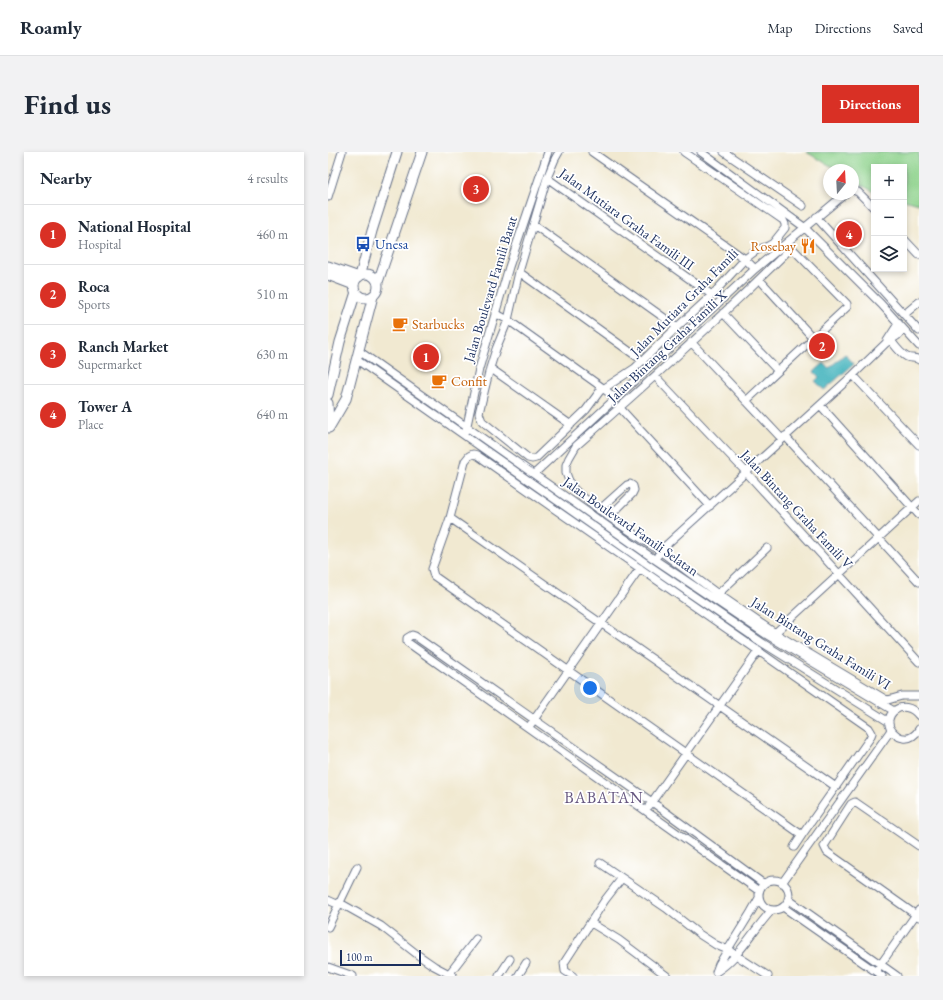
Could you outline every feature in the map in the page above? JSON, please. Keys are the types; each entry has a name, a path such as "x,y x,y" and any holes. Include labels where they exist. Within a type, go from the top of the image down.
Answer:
{"main road":[{"path":"346,399 336,404 332,402 328,396 340,342 372,230 397,152"},
{"path":"328,430 346,399 372,300 378,292 378,282 422,152"},
{"path":"328,266 357,286 361,297 370,298 372,300"},
{"path":"357,286 367,274 374,276 378,282"},
{"path":"328,275 357,286"},
{"path":"328,403 328,430"}],"street":[{"path":"328,197 342,152"},
{"name":"Jalan Boulevard Famili Barat","path":"464,436 479,369 495,313 548,152"},
{"name":"Jalan Mutiara Graha Famili","path":"559,152 547,178 519,272 508,320 496,348 479,413 482,421 528,458 532,459 536,458 571,425 586,410 603,388 629,372 643,361 712,295 745,259 757,250 768,246 786,228 783,220 684,152"},
{"path":"592,152 745,259 755,269"},
{"path":"701,152 804,227 919,346"},
{"path":"724,152 803,206"},
{"name":"Jalan Mutiara Graha Famili III","path":"547,178 712,295"},
{"path":"859,193 871,205"},
{"path":"534,474 755,269 837,200"},
{"path":"816,217 919,331"},
{"path":"534,225 677,327"},
{"path":"907,242 919,255"},
{"name":"Jalan Bintang Graha Famili X","path":"566,466 572,451 576,446 620,408 760,280 791,249 796,250 847,304 845,310 814,339"},
{"path":"519,272 643,361"},
{"path":"746,401 814,339 760,280"},
{"path":"906,316 906,313 919,302"},
{"path":"495,313 508,320 615,398"},
{"path":"723,313 778,371"},
{"path":"652,557 853,375 901,327"},
{"path":"888,340 906,356 917,358 919,360"},
{"path":"692,342 746,401 783,437 919,582"},
{"name":"Jalan Boulevard Famili Selatan","path":"359,351 652,557 767,635 894,711"},
{"name":"Jalan Boulevard Famili Selatan","path":"357,360 650,566 761,642 889,722"},
{"path":"490,368 571,425"},
{"path":"853,375 919,445"},
{"name":"Jalan Bintang Graha Famili V","path":"655,376 746,472 919,662"},
{"path":"820,405 919,515"},
{"path":"620,408 710,506"},
{"path":"794,847 870,738 872,733 869,728 477,455 473,454 469,456 465,461 450,518 432,569 434,576 802,835"},
{"name":"Jalan Bintang Graha Famili VI","path":"566,466 566,473 571,486 599,510 661,549 718,594 775,633 885,699 891,700 902,696 916,696"},
{"path":"599,510 627,485 630,484 633,486 634,490 632,494 609,517"},
{"path":"775,633 919,501"},
{"path":"450,518 836,787"},
{"path":"718,594 767,548"},
{"path":"528,728 640,568"},
{"path":"715,974 719,964 751,912 759,894 764,884 770,881 782,883 788,893 788,899 783,907 778,910 766,908 761,904 759,894 646,811 408,642 406,638 412,635 415,636 652,802 764,884"},
{"path":"646,811 758,650"},
{"path":"918,711 904,707 898,708 894,711 889,722 890,730 896,736 903,738 911,737 918,732"},
{"path":"782,883 890,730"},
{"path":"876,971 918,914 828,852 824,846 851,804 855,802 919,846"},
{"path":"600,863 666,908 699,934 716,945 728,950 768,976"},
{"path":"328,927 357,867"},
{"path":"573,976 565,971 564,963 622,878"},
{"path":"788,899 897,976"},
{"path":"328,900 340,904 381,926 418,955 451,975 476,939"},
{"path":"783,907 882,976"},
{"path":"715,974 736,955 772,910"},
{"path":"592,923 619,940 667,976"},
{"path":"499,976 510,959"},
{"path":"518,976 526,963"},
{"path":"328,967 353,976"}],"green space":[{"path":"806,152 919,152 919,204 907,201 907,164 871,164 871,190 859,183 859,164 827,164"}],"water":[{"path":"845,354 854,364 824,390 815,381 819,377 814,372 824,363 829,368"}],"place":[{"name":"Ranch Market","path":"476,189"},
{"name":"Tower A","path":"849,234"},
{"name":"Unesa","path":"363,244"},
{"name":"Rosebay","path":"808,246"},
{"name":"Starbucks","path":"400,324"},
{"name":"Roca","path":"822,346"},
{"name":"National Hospital","path":"426,357"},
{"name":"Confit","path":"439,381"}],"district":[{"name":"BABATAN","path":"604,797"}]}
